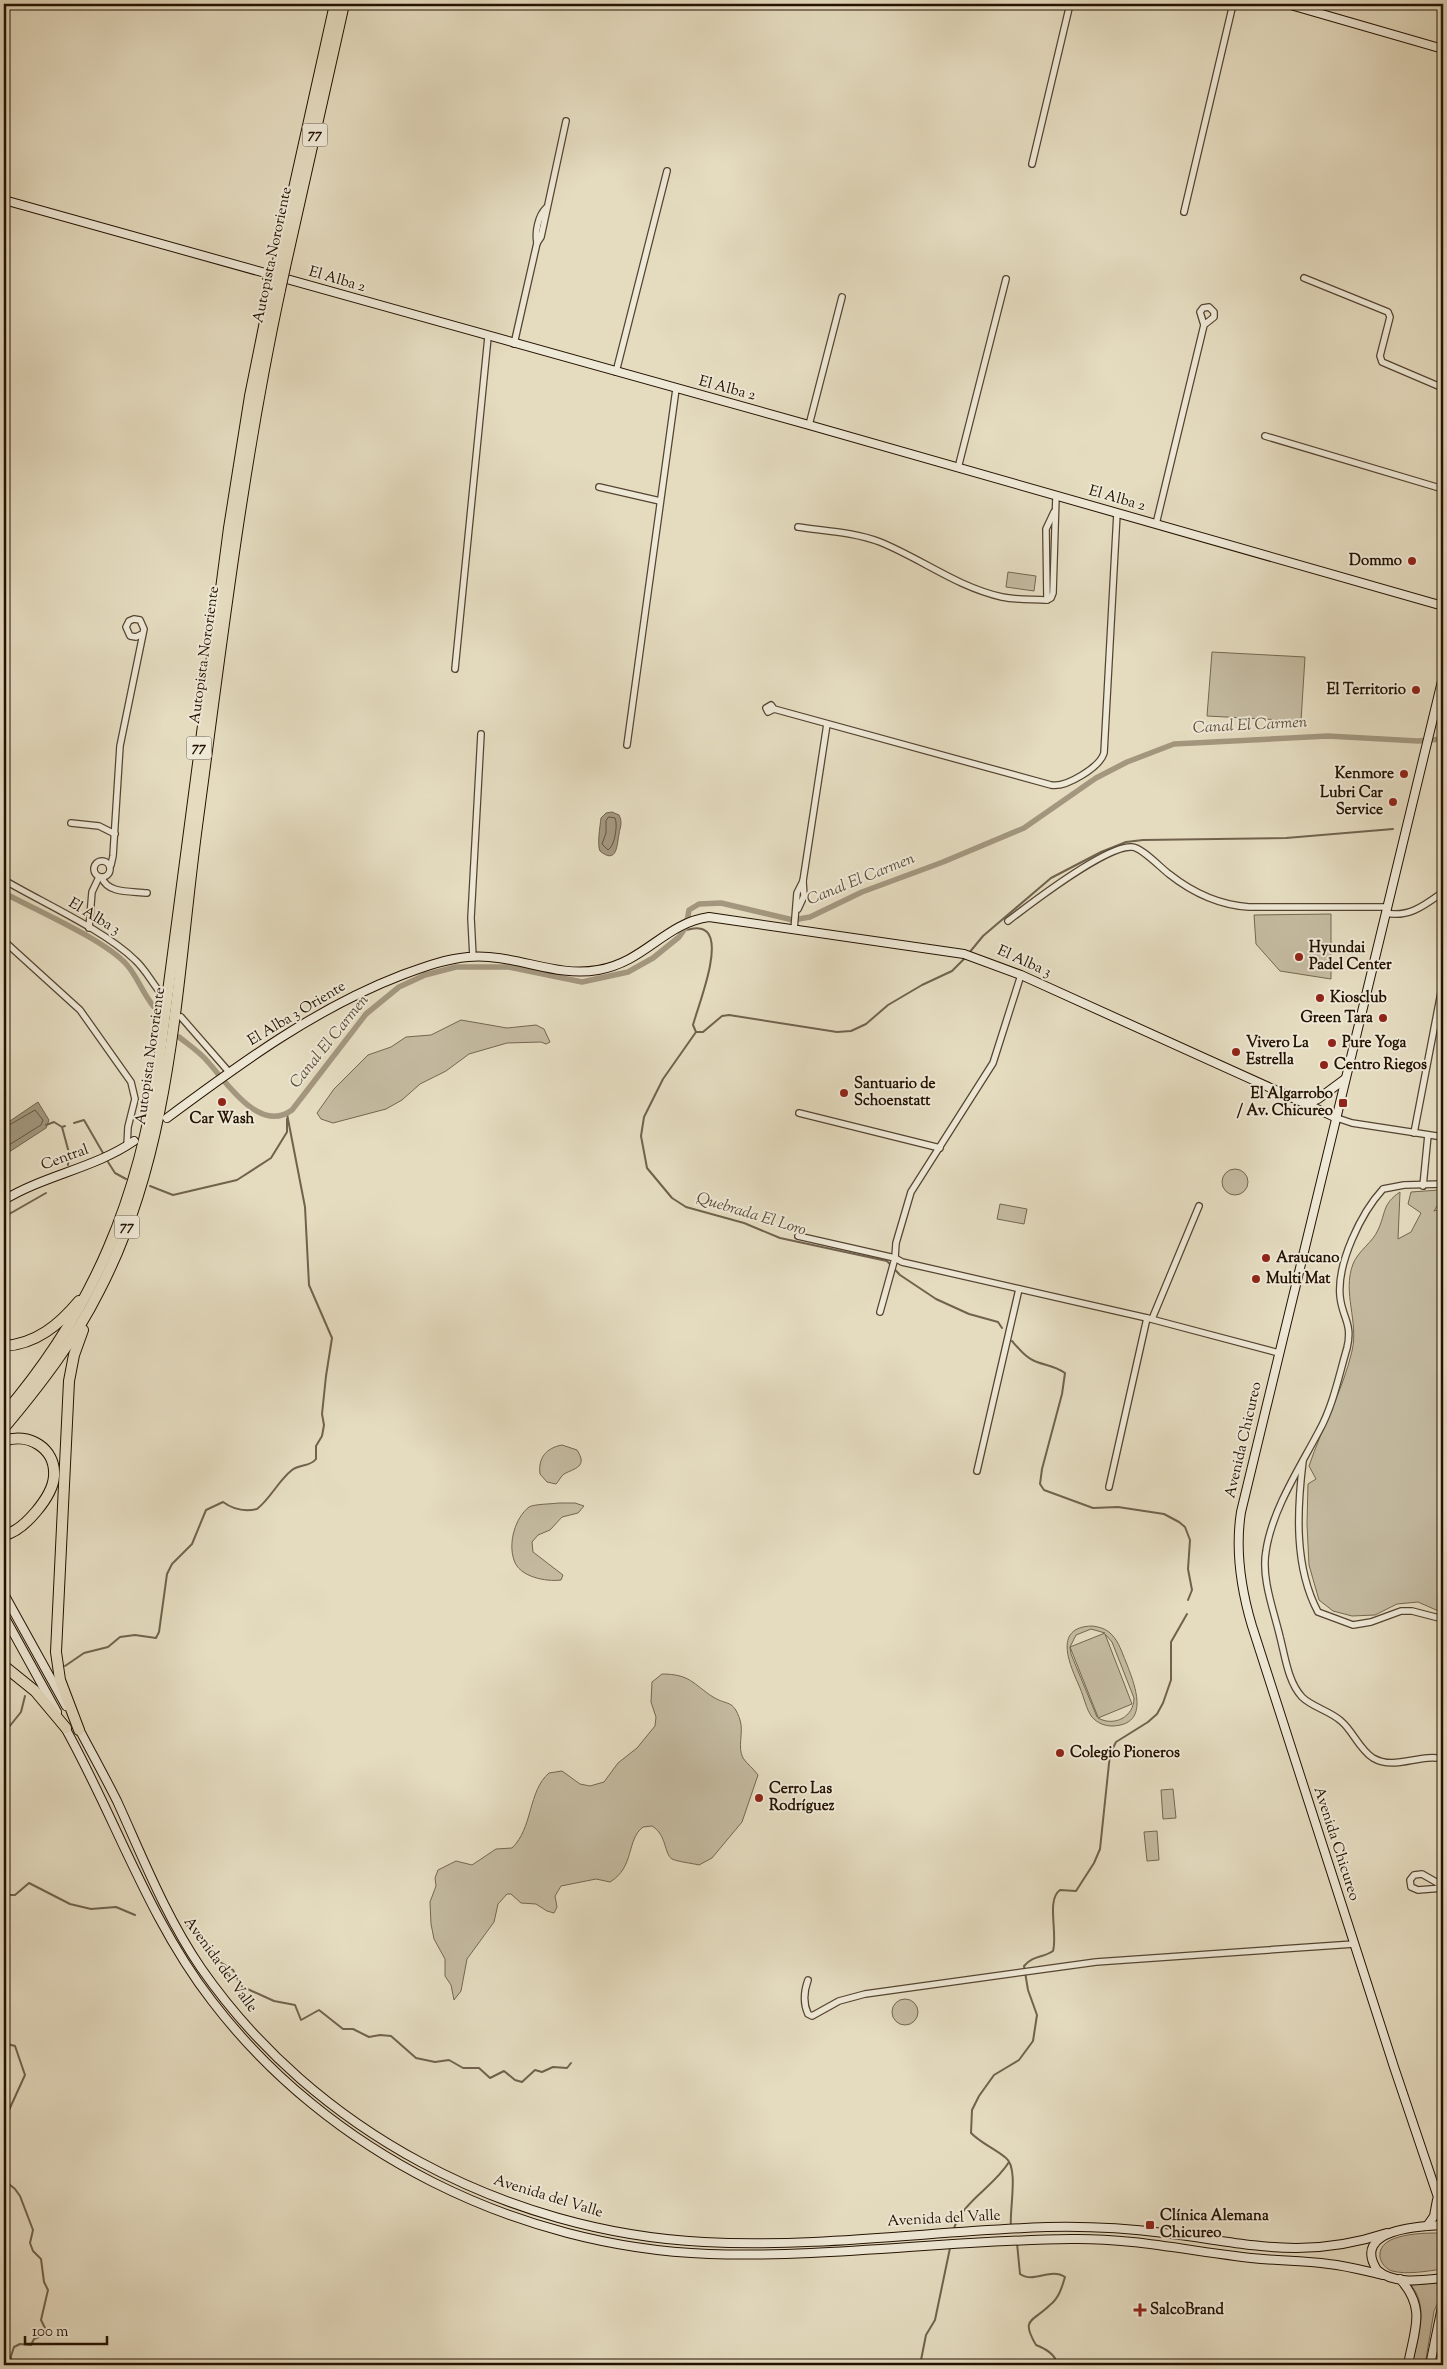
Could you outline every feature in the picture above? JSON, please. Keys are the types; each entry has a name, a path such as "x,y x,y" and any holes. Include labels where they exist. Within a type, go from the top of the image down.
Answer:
{"highway":[{"name":"Autopista Nororiente","path":"4,1414 51,1354 96,1278 131,1192 151,1110 229,528 254,378 281,266 335,4"},
{"name":"Autopista Nororiente","path":"281,266 344,4"},
{"name":"Autopista Nororiente","path":"4,1428 59,1358 92,1304 112,1266 146,1170 156,1128 238,521 276,289"},
{"path":"4,1346 26,1342 49,1331 66,1316 96,1278"},
{"path":"79,1730 59,1674 56,1640 70,1372 76,1348 92,1304"},
{"path":"4,1441 21,1438 37,1443 49,1454 54,1472 51,1488 30,1518 17,1530 4,1535"},
{"path":"4,1666 36,1691 66,1728"}],"main road":[{"path":"1287,4 1443,49"},
{"name":"El Alba 2","path":"4,200 809,425 1443,606"},
{"name":"Avenida Chicureo","path":"1443,677 1385,910 1337,1118 1241,1512 1238,1536 1238,1560 1248,1615 1443,2212"},
{"name":"El Alba 3","path":"679,925 696,918 709,916 795,924 967,955 1021,975 1337,1118"},
{"name":"El Alba 3 Oriente","path":"168,1118 224,1076 315,1016 363,991 433,965 473,957 513,959 560,970 596,971 623,963 638,956 679,925"},
{"path":"1306,1104 1318,1099 1345,1079"},
{"path":"1318,1099 1318,1109"},
{"name":"Central","path":"4,1200 34,1184 105,1157 134,1141"},
{"name":"Avenida del Valle","path":"4,1594 116,1801 164,1907 210,1980 252,2032 290,2070 338,2110 392,2146 454,2178 518,2205 572,2222 636,2235 700,2242 756,2243 1075,2227 1132,2229 1238,2244 1300,2250 1342,2246 1387,2233 1443,2225"},
{"name":"Avenida del Valle","path":"4,1616 106,1804 151,1906 179,1955 208,1998 247,2043 296,2091 344,2129 397,2163 461,2195 517,2217 590,2238 645,2248 705,2254 758,2255 1022,2240 1075,2239 1134,2241 1244,2257 1332,2264 1400,2280 1443,2278"},
{"path":"1427,2226 1435,2213 1437,2198"},
{"path":"1383,2275 1375,2268 1372,2255 1376,2244 1387,2233"},
{"path":"1400,2280 1411,2292 1418,2308 1408,2365"},
{"path":"1430,2365 1443,2302"}],"street":[{"path":"1032,164 1070,4"},
{"path":"1184,212 1233,4"},
{"path":"514,344 537,243 544,222 566,121"},
{"path":"616,372 668,171"},
{"path":"1304,278 1388,312 1390,317 1380,356 1382,362 1443,388"},
{"path":"958,468 1006,279"},
{"path":"809,425 842,297"},
{"path":"1156,524 1204,325"},
{"path":"455,669 488,336"},
{"path":"627,745 676,389"},
{"path":"1265,436 1443,490"},
{"path":"598,487 660,501"},
{"path":"798,527 846,533 873,540 952,579 988,593 1012,598 1047,600 1046,529 1054,512 1056,496"},
{"path":"774,709 1054,786 1069,783 1100,762 1104,753 1117,513"},
{"path":"90,928 92,892 101,878 110,872 115,834 120,746 142,634"},
{"path":"795,924 798,909 804,896 803,881 827,724"},
{"path":"473,957 471,918 481,734"},
{"path":"71,823 99,826 115,834"},
{"path":"1008,921 1075,873 1112,854 1132,847 1140,849 1169,875 1196,892 1228,904 1249,907 1385,910 1400,914 1411,912 1443,892"},
{"path":"111,865 103,860 96,864 95,873 104,884 111,889 147,893"},
{"name":"El Alba 3","path":"4,880 90,928 134,959 159,991"},
{"path":"4,941 80,1010 131,1082 135,1099 128,1127 127,1146"},
{"path":"880,1312 895,1258 896,1242 908,1199 993,1063 1021,975"},
{"path":"1414,1133 1443,982"},
{"path":"181,1017 224,1076"},
{"path":"799,1113 940,1148"},
{"path":"1337,1118 1352,1123 1443,1137"},
{"path":"1422,1186 1428,1135"},
{"path":"1443,1184 1404,1185 1382,1189 1354,1235 1342,1277 1340,1294 1342,1306 1349,1323 1350,1335 1320,1430 1292,1477 1276,1517 1265,1553 1271,1596 1285,1657 1295,1687 1303,1698 1341,1721 1372,1758 1384,1762 1398,1763 1427,1757 1443,1759"},
{"path":"1109,1487 1150,1318 1200,1206"},
{"path":"798,1236 895,1258 902,1262 1150,1318 1279,1353"},
{"path":"977,1470 1019,1289"},
{"path":"1303,1459 1299,1532 1302,1565 1309,1595 1318,1612 1353,1625 1371,1622 1401,1611 1412,1610 1443,1619"},
{"path":"1420,1874 1443,1887 1415,1890 1411,1887 1410,1880 1414,1875 1420,1874"},
{"path":"808,1980 804,1992 805,2004 808,2014 812,2016 835,2003 855,1996 1025,1971 1096,1962 1354,1944"},
{"path":"1434,2341 1443,2343"}],"shaded area":[{"path":"1008,572 1036,576 1034,591 1006,587"},
{"path":"1212,652 1305,657 1301,721 1207,716"},
{"name":"Hyundai Padel Center","path":"1331,914 1331,979 1280,971 1256,944 1254,915"},
{"path":"461,1020 507,1028 536,1025 544,1029 550,1042 546,1044 541,1042 507,1043 469,1054 446,1071 420,1084 402,1100 386,1109 333,1123 321,1119 317,1113 334,1089 368,1055 391,1047 406,1037 431,1035"},
{"path":"1235,1169 1245,1172 1248,1182 1245,1192 1235,1195 1225,1192 1222,1182 1225,1172"},
{"path":"1439,1190 1443,1192 1443,1196 1434,1211 1443,1208 1443,1613 1418,1602 1397,1604 1375,1615 1352,1616 1333,1611 1319,1600 1309,1565 1308,1484 1316,1479 1309,1466 1338,1394 1352,1351 1354,1329 1349,1286 1355,1259 1373,1239 1381,1224 1385,1209 1394,1196 1400,1192 1398,1239 1411,1232 1421,1213 1408,1204 1411,1192"},
{"path":"1000,1204 1027,1209 1024,1224 997,1219"},
{"path":"562,1445 577,1450 581,1463 563,1475 556,1484 547,1482 540,1474 540,1463 547,1451"},
{"path":"575,1503 584,1506 578,1513 562,1517 550,1530 538,1535 532,1542 533,1552 563,1575 561,1580 534,1577 521,1571 514,1560 512,1539 514,1531 520,1518 529,1507"},
{"path":"1092,1626 1106,1630 1120,1648 1133,1681 1137,1701 1136,1711 1132,1719 1124,1724 1112,1726 1101,1724 1092,1717 1088,1710 1072,1670 1067,1650 1068,1641 1072,1633 1079,1628","holes":["1091,1629 1105,1633 1070,1647 1076,1635","1105,1634 1112,1642 1134,1698 1131,1710 1122,1718 1116,1721 1104,1721 1098,1718 1132,1704","1070,1647 1098,1717 1071,1654"]},
{"path":"662,1674 671,1674 685,1678 735,1709 741,1725 741,1754 758,1775 742,1822 712,1858 699,1865 678,1861 669,1857 663,1839 657,1830 652,1826 643,1827 634,1839 627,1861 618,1876 610,1882 596,1879 561,1886 555,1896 557,1907 554,1913 536,1904 521,1903 511,1894 507,1894 498,1904 494,1922 467,1959 461,1991 454,2000 451,1985 445,1976 445,1959 434,1939 431,1924 430,1902 436,1886 435,1878 438,1870 456,1861 472,1865 496,1849 512,1848 524,1830 537,1790 549,1773 562,1771 580,1784 590,1786 604,1782 618,1763 637,1748 655,1726 656,1717 651,1702 652,1682"},
{"path":"1173,1789 1176,1818 1163,1819 1161,1790"},
{"path":"1157,1831 1159,1860 1147,1861 1144,1832"},
{"path":"905,1999 914,2003 918,2012 914,2021 905,2025 896,2021 892,2012 896,2003"},
{"path":"1443,2233 1443,2269 1404,2273 1388,2269 1381,2261 1381,2249 1394,2238 1415,2234"},
{"path":"1443,2282 1443,2292 1434,2311 1425,2365 1412,2365 1419,2334 1421,2314 1417,2294 1411,2285"}],"water":[{"path":"612,812 619,815 621,823 617,848 613,855 610,856 600,851 599,840 601,818 606,813"},
{"path":"38,1102 49,1120 46,1128 6,1154 4,1150 4,1125"}],"waterway":[{"name":"Canal El Carmen","path":"179,1037 202,1055 234,1093 245,1103 256,1111 268,1116 280,1116 292,1110 366,1014 399,987 425,975 456,967 509,967 582,982 628,972 653,958 679,937 686,927 689,910 699,904 721,903 793,920 810,917 862,892 943,862 1024,828 1096,778 1127,762 1174,744 1328,736 1418,741 1443,739"},
{"path":"969,953 983,936 1051,878 1101,852 1126,842 1143,840 1286,838 1393,829"},
{"name":"Canal El Carmen","path":"4,893 87,936 117,955 131,969 154,1007"},
{"name":"Quebrada El Loro","path":"685,930 699,928 705,930 711,940 712,950 708,977 693,1025 696,1032 663,1079 644,1117 641,1136 647,1168 672,1198 686,1207 744,1223 780,1238 887,1261 900,1275 936,1299 969,1314 998,1322 1002,1328"},
{"path":"696,1032 703,1032 722,1016 729,1015 837,1032 851,1031 866,1024 888,1005 922,985 952,971 966,957"},
{"path":"65,1666 84,1653 108,1647 120,1637 135,1635 156,1638 159,1632 167,1574 172,1564 192,1544 206,1510 223,1502 239,1510 257,1509 292,1470 314,1462 316,1459 316,1446 322,1436 324,1425 322,1414 332,1338 309,1285 305,1207 287,1114"},
{"path":"150,1186 173,1195 237,1180 271,1158 287,1132 287,1119"},
{"path":"74,1123 84,1120 103,1153"},
{"path":"46,1125 54,1122 62,1127"},
{"path":"65,1126 62,1127 69,1153 68,1165"},
{"path":"108,1162 115,1173 126,1179"},
{"path":"4,1217 46,1193"},
{"name":"Quebrada El Loro","path":"1012,1341 1030,1359 1055,1367 1065,1373 1062,1394 1042,1469 1040,1484 1044,1490 1093,1508 1118,1507 1164,1514 1179,1522 1185,1527 1190,1540 1188,1569 1192,1590 1188,1600"},
{"name":"Quebrada El Loro","path":"1011,2227 1013,2180 1010,2163 1006,2158 971,2133 972,2110 979,2096 994,2075 1019,2060 1033,2041 1037,2015 1028,1990 1024,1966 1034,1958 1053,1951 1053,1909 1056,1895 1060,1890 1076,1891 1094,1863 1100,1849 1110,1754 1116,1742 1148,1722 1157,1714 1171,1680 1171,1642 1187,1614"},
{"path":"4,1750 8,1745 9,1727 21,1712 25,1696"},
{"path":"4,1895 15,1895 29,1883 70,1904 91,1909 116,1907 135,1915"},
{"path":"186,1925 193,1930 212,1957 233,1970 241,1986 274,2001 295,2005 301,2020 319,2010 343,2029 353,2029 369,2037 391,2036 416,2058 435,2062 449,2060 463,2068 479,2068 490,2078 504,2071 515,2080 522,2082 535,2070 542,2072 553,2067 567,2068 571,2063"},
{"path":"4,2043 15,2046 25,2075 4,2121"},
{"path":"953,2231 958,2220 971,2202 995,2179 1009,2162"},
{"path":"4,2180 20,2196 33,2230 30,2243 33,2251 41,2259 44,2282 48,2290 41,2320 45,2328 44,2335 34,2339 31,2345 20,2344 14,2347 11,2365"},
{"name":"Quebrada El Loro","path":"1017,2243 1020,2274 1025,2277 1054,2274 1065,2277 1056,2299 1034,2318 1029,2325 1031,2336 1036,2345 1050,2352 1058,2365"},
{"path":"920,2365 926,2335 935,2320 950,2248"}],"place":[{"name":"Dommo","path":"1412,561"},
{"name":"El Territorio","path":"1416,690"},
{"name":"Kenmore","path":"1404,774"},
{"name":"Lubri Car Service","path":"1393,802"},
{"name":"Hyundai Padel Center","path":"1299,957"},
{"name":"Kiosclub","path":"1320,998"},
{"name":"Green Tara","path":"1383,1018"},
{"name":"Pure Yoga","path":"1332,1043"},
{"name":"Vivero La Estrella","path":"1236,1052"},
{"name":"Centro Riegos","path":"1324,1065"},
{"name":"Santuario de Schoenstatt","path":"844,1093"},
{"name":"Car Wash","path":"222,1102"},
{"name":"El Algarrobo / Av. Chicureo","path":"1343,1103"},
{"name":"Araucano","path":"1266,1258"},
{"name":"Multi Mat","path":"1256,1279"},
{"name":"Colegio Pioneros","path":"1060,1753"},
{"name":"Cerro Las Rodríguez","path":"759,1798"},
{"name":"Clínica Alemana Chicureo","path":"1150,2225"},
{"name":"SalcoBrand","path":"1140,2310"}]}
